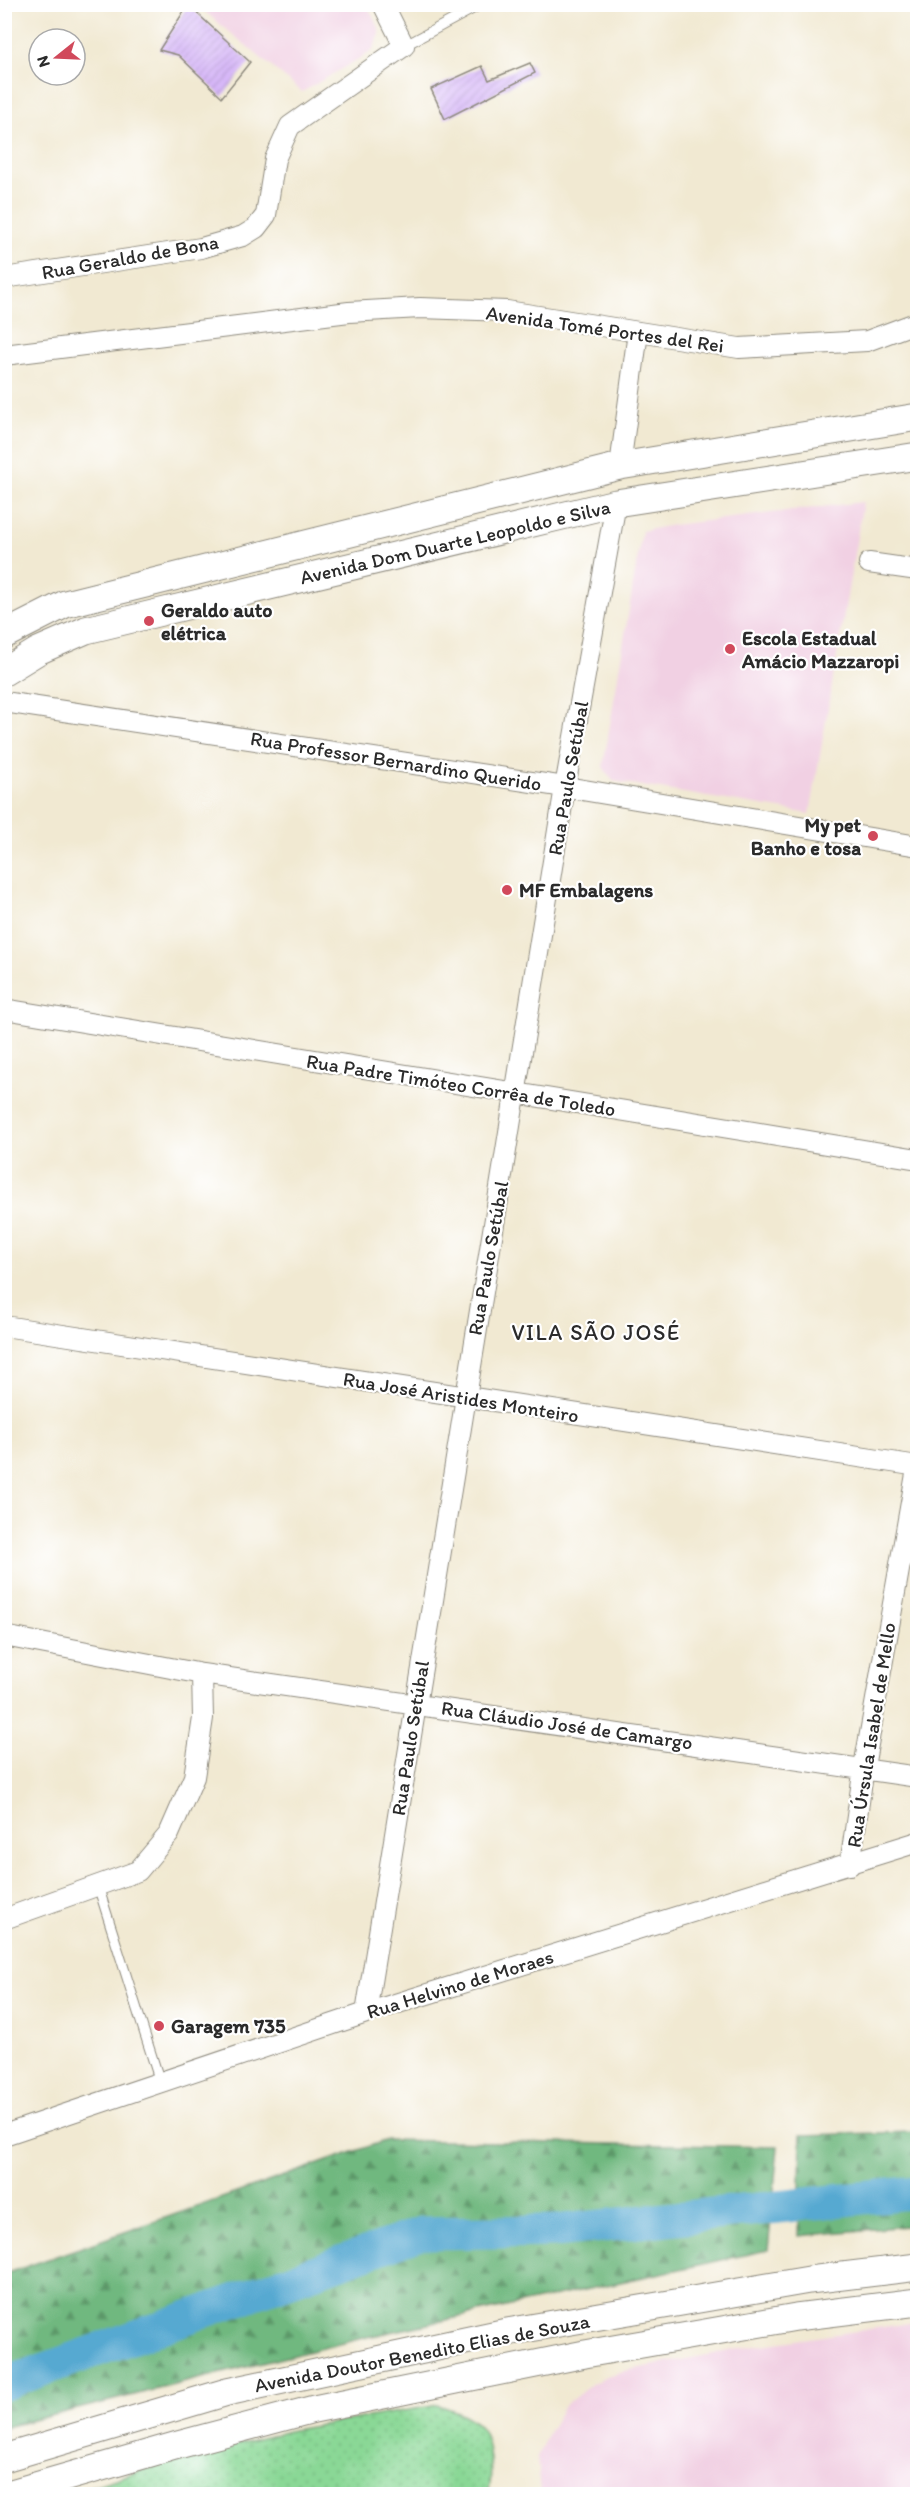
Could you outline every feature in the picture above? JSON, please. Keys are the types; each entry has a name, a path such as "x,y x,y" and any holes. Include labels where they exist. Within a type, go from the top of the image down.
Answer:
{"main road":[{"name":"Avenida Dom Duarte Leopoldo e Silva","path":"4,635 65,604 620,466 918,417"},
{"name":"Avenida Dom Duarte Leopoldo e Silva","path":"5,672 38,651 86,630 616,503 918,456"},
{"path":"479,501 488,534"},
{"name":"Avenida Doutor Benedito Elias de Souza","path":"4,2458 227,2392 507,2332 809,2280 918,2267"},
{"name":"Avenida Doutor Benedito Elias de Souza","path":"8,2494 325,2406 597,2352 796,2317 918,2302"}],"street":[{"path":"383,4 404,46"},
{"name":"Rua Geraldo de Bona","path":"4,278 201,248 243,236 256,228 266,215 275,159 290,126 404,46"},
{"name":"Avenida Tomé Portes del Rei","path":"4,355 349,312 420,308 507,312 739,348 867,341 918,322"},
{"path":"620,466 638,332"},
{"name":"Rua Paulo Setúbal","path":"366,2013 464,1398 516,1095 565,787 616,503"},
{"path":"869,563 918,570"},
{"name":"Rua Professor Bernardino Querido","path":"5,672 10,702 565,787 918,846"},
{"name":"Rua Padre Timóteo Corrêa de Toledo","path":"4,1009 516,1095 918,1159"},
{"name":"Rua José Aristides Monteiro","path":"4,1326 464,1398 917,1465"},
{"name":"Rua Úrsula Isabel de Mello","path":"850,1865 864,1767 917,1465"},
{"name":"Rua Cláudio José de Camargo","path":"4,1635 202,1674 864,1767 918,1777"},
{"path":"4,1919 138,1871 169,1834 194,1777 203,1718 202,1674"},
{"name":"Rua Helvino de Moraes","path":"4,2135 366,2013 850,1865 918,1842"}],"lane":[{"path":"404,46 482,4"},
{"path":"98,1886 160,2082"}],"shaded area":[{"path":"197,5 367,5 379,28 379,36 372,51 302,92"},
{"name":"Escola Estadual Amácio Mazzaropi","path":"863,502 810,814 613,781 603,767 642,531 673,525"},
{"path":"917,2322 917,2494 540,2494 537,2457 548,2433 564,2406 593,2383 619,2372 750,2347"}],"green space":[{"path":"917,2132 917,2225 799,2236 801,2135"},
{"path":"387,2140 778,2147 768,2250 363,2338 5,2427 5,2274"},
{"path":"438,2405 475,2422 483,2432 490,2459 488,2494 69,2494 165,2463 292,2430"}],"building":[{"path":"188,5 250,62 222,97 178,55 159,50"},
{"path":"530,63 535,73 445,119 431,89 482,66 489,80"}],"waterway":[{"path":"4,2384 421,2233 555,2231 918,2192"}],"place":[{"name":"Geraldo auto elétrica","path":"149,621"},
{"name":"Escola Estadual Amácio Mazzaropi","path":"730,649"},
{"name":"My pet Banho e tosa","path":"873,836"},
{"name":"MF Embalagens","path":"507,890"},
{"name":"Garagem 735","path":"159,2026"}],"district":[{"name":"VILA SÃO JOSÉ","path":"596,1332"}]}
